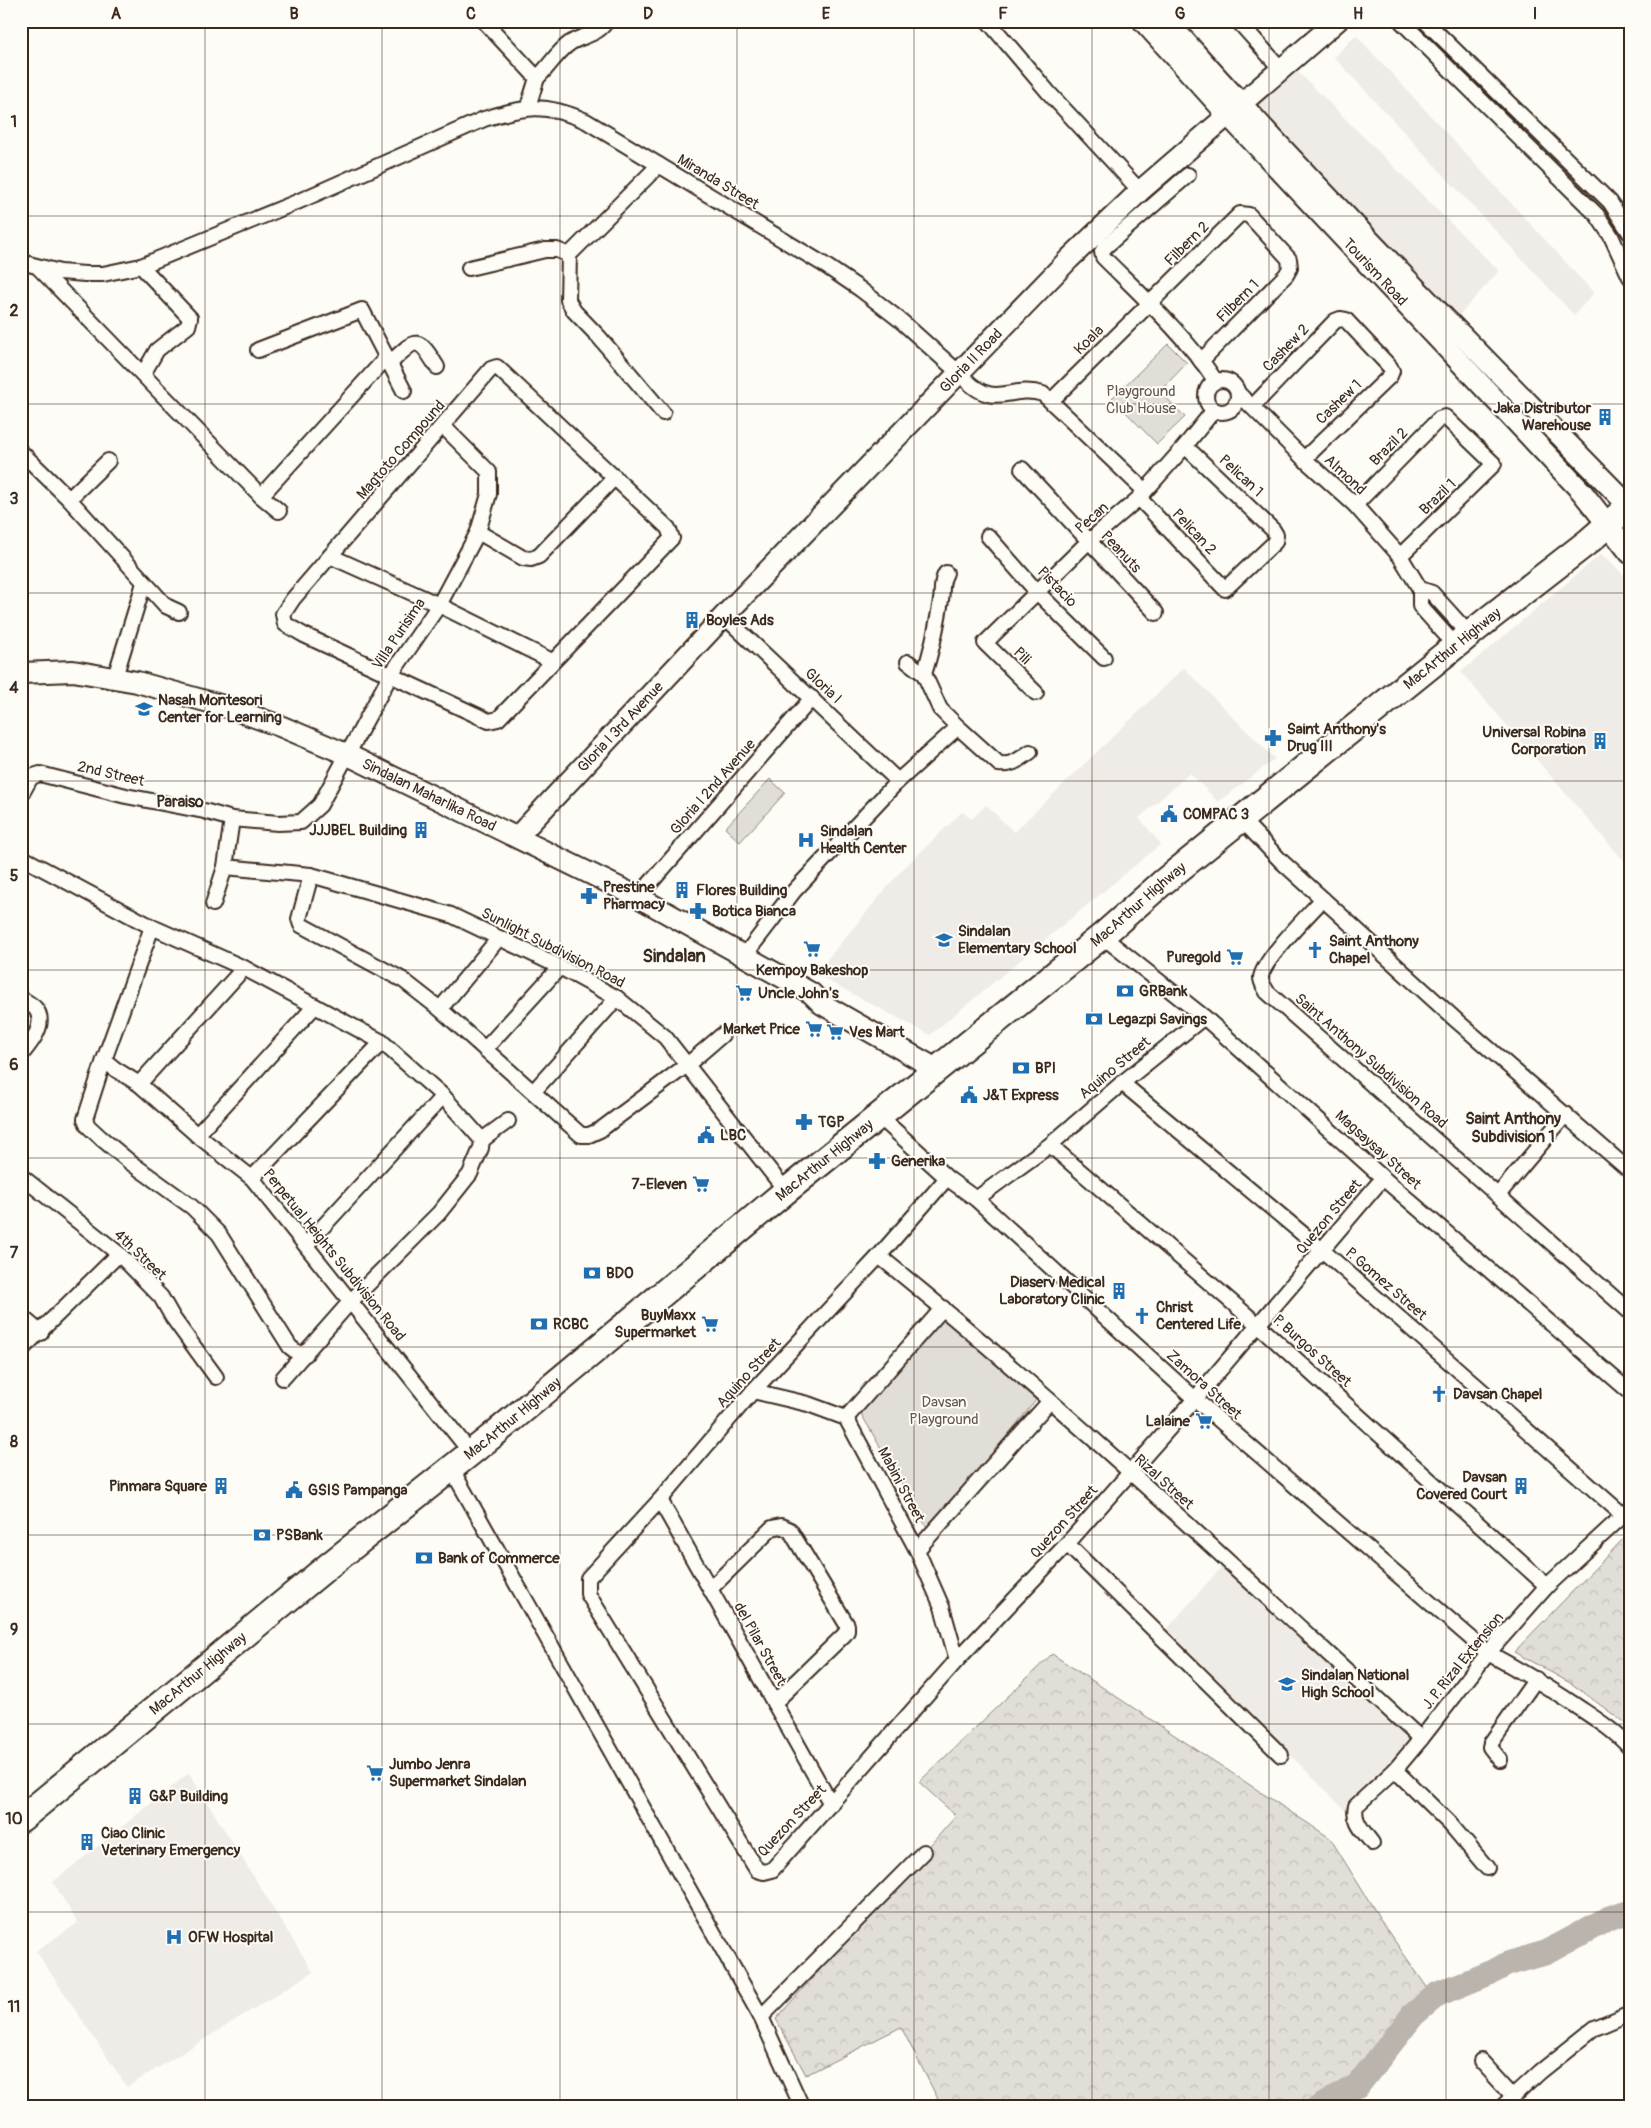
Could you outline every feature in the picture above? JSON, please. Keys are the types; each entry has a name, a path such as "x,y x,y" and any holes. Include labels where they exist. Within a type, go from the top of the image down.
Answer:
{"highway":[{"name":"MacArthur Highway","path":"21,1819 334,1562 471,1453 786,1191 1102,936 1162,883 1462,640 1629,508"}],"main road":[{"name":"Tourism Road","path":"1143,21 1334,204 1629,508"},
{"name":"Tourism Road","path":"1167,21 1233,109 1582,492 1630,553"},
{"name":"Gloria II Road","path":"724,616 962,376 1069,259 1140,190 1337,21"},
{"name":"Gloria I 3rd Avenue","path":"517,837 724,616"},
{"name":"Sindalan Maharlika Road","path":"27,673 73,671 115,677 227,707 280,726 346,754 638,897 811,993 826,993 861,1011 942,1066"}],"street":[{"path":"484,21 537,78"},
{"path":"528,108 537,78 569,44 599,30 606,21"},
{"path":"988,21 1049,93 1140,190"},
{"path":"1238,21 1281,69"},
{"path":"1401,21 1597,215 1610,236 1630,277"},
{"path":"1425,21 1610,202 1630,233"},
{"name":"Miranda Street","path":"21,262 60,272 103,274 141,266 297,202 371,168 434,143 484,119 528,108 540,107 586,121 815,259 853,284 900,320 983,393 1003,396 1024,390 1043,394 1052,400"},
{"path":"660,166 568,255 568,300 574,311 599,337 664,413"},
{"path":"1188,175 1105,247 1102,252 1103,257 1150,303 1201,361 1215,380"},
{"name":"Filbern 2","path":"1150,303 1240,214 1249,215"},
{"name":"Filbern 1","path":"1201,361 1286,275 1290,268 1289,259 1249,215"},
{"path":"469,268 544,250 557,250 568,255"},
{"path":"141,266 190,318 188,326 158,350 143,374"},
{"path":"39,267 261,496 279,511"},
{"name":"Koala","path":"1052,400 1150,303"},
{"path":"258,350 362,310 404,391"},
{"name":"Cashew 2","path":"1253,406 1335,321 1340,319 1346,320"},
{"name":"Cashew 1","path":"1304,459 1390,376 1392,371 1346,320"},
{"path":"261,496 388,360 408,347 418,344 424,346 437,367"},
{"name":"Magtoto Compound","path":"390,676 304,635 285,624 282,620 282,614 491,368 497,367 615,477"},
{"path":"1215,380 1229,381 1238,393 1238,398 1233,408 1224,412 1214,410 1206,403 1206,392 1210,383 1215,380"},
{"name":"Almond","path":"1238,393 1304,459 1355,505 1400,556 1420,588 1432,593 1462,640"},
{"name":"Pelican 2","path":"1052,400 1142,494 1225,589"},
{"name":"Pecan","path":"985,643 1089,541 1142,494 1214,410"},
{"name":"Brazil 2","path":"1355,505 1439,419 1445,417 1448,419"},
{"name":"Brazil 1","path":"1400,556 1494,464 1448,419"},
{"name":"Villa Purisima","path":"346,754 390,676 439,605 478,532 488,494 489,472 443,426"},
{"name":"Pelican 1","path":"1185,446 1276,535 1275,542 1225,589"},
{"path":"21,452 70,499 166,606 179,612"},
{"path":"70,499 108,461"},
{"name":"Peanuts","path":"1022,469 1156,613"},
{"path":"390,676 490,721 494,721 672,538 668,528 615,477 539,556 531,559 523,558 478,532"},
{"name":"Pistacio","path":"988,536 1038,593 1104,658"},
{"path":"330,556 439,605 552,661"},
{"path":"924,674 931,652 941,598 941,581 946,574"},
{"path":"115,677 144,583"},
{"name":"Gloria I","path":"724,616 898,781"},
{"name":"Pili","path":"985,643 1036,693"},
{"path":"908,662 924,674 940,709 999,764 1007,766 1030,752"},
{"name":"Gloria I 2nd Avenue","path":"638,897 812,698"},
{"path":"745,955 794,891 898,781 958,727"},
{"name":"2nd Street","path":"21,795 30,777 40,774 126,796 204,811 232,819 278,823 301,822 320,805 346,754"},
{"path":"213,904 224,867 232,819"},
{"path":"1242,820 1281,861 1457,1021 1630,1171"},
{"path":"21,857 152,927 244,968 350,1023 382,1042 443,1096 482,1140"},
{"name":"Sunlight Subdivision Road","path":"224,867 311,876 451,915 560,967 617,998 665,1036 786,1191"},
{"path":"311,876 298,919 301,925 403,980 440,1009 581,1135 589,1135 600,1130 687,1065 722,1035"},
{"name":"Saint Anthony Subdivision Road","path":"1323,898 1278,949 1262,972 1261,980 1268,992 1630,1312"},
{"path":"152,927 85,1119 88,1126 131,1163 192,1207 219,1234 290,1347 298,1353 306,1354"},
{"name":"Magsaysay Street","path":"1102,936 1204,1017 1383,1178 1630,1392"},
{"path":"440,1009 499,938"},
{"path":"485,1049 560,967"},
{"path":"139,1084 244,968"},
{"path":"21,998 35,1009 40,1025 34,1039 21,1055"},
{"path":"534,1091 617,998"},
{"path":"197,1134 315,1006"},
{"name":"Aquino Street","path":"976,1199 1050,1145 1122,1083 1204,1017"},
{"path":"252,1178 382,1042"},
{"name":"Perpetual Heights Subdivision Road","path":"104,1060 139,1084 252,1178 471,1453"},
{"name":"P. Gomez Street","path":"1122,1083 1322,1250 1627,1512"},
{"path":"306,1245 443,1096"},
{"path":"1498,1195 1566,1114"},
{"name":"Zamora Street","path":"880,1117 947,1178 976,1199 1195,1399 1488,1653 1536,1679 1618,1734 1630,1748"},
{"path":"283,1378 350,1302 444,1206 470,1174 481,1148 482,1140 508,1121"},
{"name":"P. Burgos Street","path":"1050,1145 1257,1324 1547,1586"},
{"name":"4th Street","path":"21,1176 119,1254 161,1297 216,1377"},
{"name":"Aquino Street","path":"757,1870 588,1594 588,1578 660,1500 753,1391 879,1256 947,1178"},
{"name":"Quezon Street","path":"757,1870 764,1872 772,1870 958,1660 1067,1544 1195,1399 1383,1178"},
{"path":"21,1350 119,1254"},
{"name":"Rizal Street","path":"879,1256 943,1308 1050,1401 1421,1740"},
{"path":"753,1391 808,1404 846,1418 943,1308"},
{"path":"21,1316 40,1333"},
{"path":"917,1550 1050,1401"},
{"name":"Mabini Street","path":"846,1418 917,1550 942,1607 958,1660"},
{"path":"451,1468 762,2017 802,2107"},
{"name":"del Pilar Street","path":"660,1500 831,1804"},
{"name":"J. P. Rizal Extension","path":"1372,1843 1354,1814 1356,1806 1395,1770 1421,1740 1488,1653 1547,1586 1627,1512"},
{"path":"710,1589 772,1528 781,1526 790,1530 847,1625 847,1631 844,1635 774,1703"},
{"path":"1067,1544 1281,1755"},
{"path":"1500,1760 1490,1748 1491,1743 1536,1679"},
{"path":"1395,1770 1427,1800 1487,1868"},
{"path":"762,2017 924,1852"},
{"path":"1502,2107 1540,2072 1595,2028 1630,2013"},
{"path":"1480,2061 1513,2096"}],"shaded area":[{"path":"1356,35 1594,293 1574,315 1334,57"},
{"path":"1287,61 1499,271 1445,331 1233,112"},
{"path":"1601,554 1630,580 1630,868 1461,672"},
{"path":"1184,668 1275,759 1218,802 1190,773 1139,818 1161,844 930,1035 815,974 900,872 962,812 972,819 986,805 1014,832"},
{"name":"Sindalan National High School","path":"1224,1564 1414,1738 1348,1813 1166,1630"},
{"name":"OFW Hospital","path":"189,1773 313,1972 127,2087 36,1951 78,1923 53,1882"}],"green space":[{"name":"Playground Club House","path":"1168,344 1187,363 1160,391 1185,417 1157,444 1112,398"},
{"path":"770,779 785,793 740,842 725,828"},
{"name":"Davsan Playground","path":"946,1310 1041,1394 929,1531 860,1412"},
{"path":"1630,1532 1630,1727 1572,1684 1514,1652"},
{"path":"1052,1654 1330,1838 1387,1930 1431,1993 1350,2080 1305,2103 1289,2107 1242,2107 1216,2101 1187,2107 920,2107 938,2099 901,2027 806,2075 776,2019 956,1816 919,1782"}],"waterway":[{"path":"1320,2107 1358,2085 1413,2015 1438,1994 1507,1964 1545,1953 1609,1918 1630,1911"}],"place":[{"name":"Jaka Distributor Warehouse","path":"1605,417"},
{"name":"Boyles Ads","path":"692,620"},
{"name":"Nasah Montesori Center for Learning","path":"144,709"},
{"name":"Saint Anthony's Drug III","path":"1273,738"},
{"name":"Universal Robina Corporation","path":"1600,741"},
{"name":"COMPAC 3","path":"1169,814"},
{"name":"JJJBEL Building","path":"421,830"},
{"name":"Sindalan Health Center","path":"806,840"},
{"name":"Flores Building","path":"682,890"},
{"name":"Prestine Pharmacy","path":"589,896"},
{"name":"Botica Bianca","path":"698,911"},
{"name":"Sindalan Elementary School","path":"944,940"},
{"name":"Kempoy Bakeshop","path":"812,949"},
{"name":"Saint Anthony Chapel","path":"1315,950"},
{"name":"Puregold","path":"1235,957"},
{"name":"GRBank","path":"1125,991"},
{"name":"Uncle John's","path":"744,993"},
{"name":"Legazpi Savings","path":"1094,1019"},
{"name":"Market Price","path":"814,1029"},
{"name":"Ves Mart","path":"835,1032"},
{"name":"BPI","path":"1021,1068"},
{"name":"J&T Express","path":"969,1095"},
{"name":"TGP","path":"804,1122"},
{"name":"LBC","path":"706,1135"},
{"name":"Generika","path":"877,1161"},
{"name":"7-Eleven","path":"701,1184"},
{"name":"BDO","path":"592,1273"},
{"name":"Diaserv Medical Laboratory Clinic","path":"1119,1291"},
{"name":"Christ Centered Life","path":"1142,1316"},
{"name":"RCBC","path":"539,1324"},
{"name":"BuyMaxx Supermarket","path":"710,1324"},
{"name":"Davsan Chapel","path":"1439,1394"},
{"name":"Lalaine","path":"1204,1421"},
{"name":"Pinmara Square","path":"221,1486"},
{"name":"Davsan Covered Court","path":"1521,1486"},
{"name":"GSIS Pampanga","path":"294,1490"},
{"name":"PSBank","path":"262,1535"},
{"name":"Bank of Commerce","path":"424,1558"},
{"name":"Sindalan National High School","path":"1287,1684"},
{"name":"Jumbo Jenra Supermarket Sindalan","path":"375,1773"},
{"name":"G&P Building","path":"135,1796"},
{"name":"Ciao Clinic Veterinary Emergency","path":"87,1842"},
{"name":"OFW Hospital","path":"174,1937"}],"district":[{"name":"Paraiso","path":"180,802"},
{"name":"Sindalan","path":"674,956"},
{"name":"Saint Anthony Subdivision 1","path":"1513,1128"}]}
